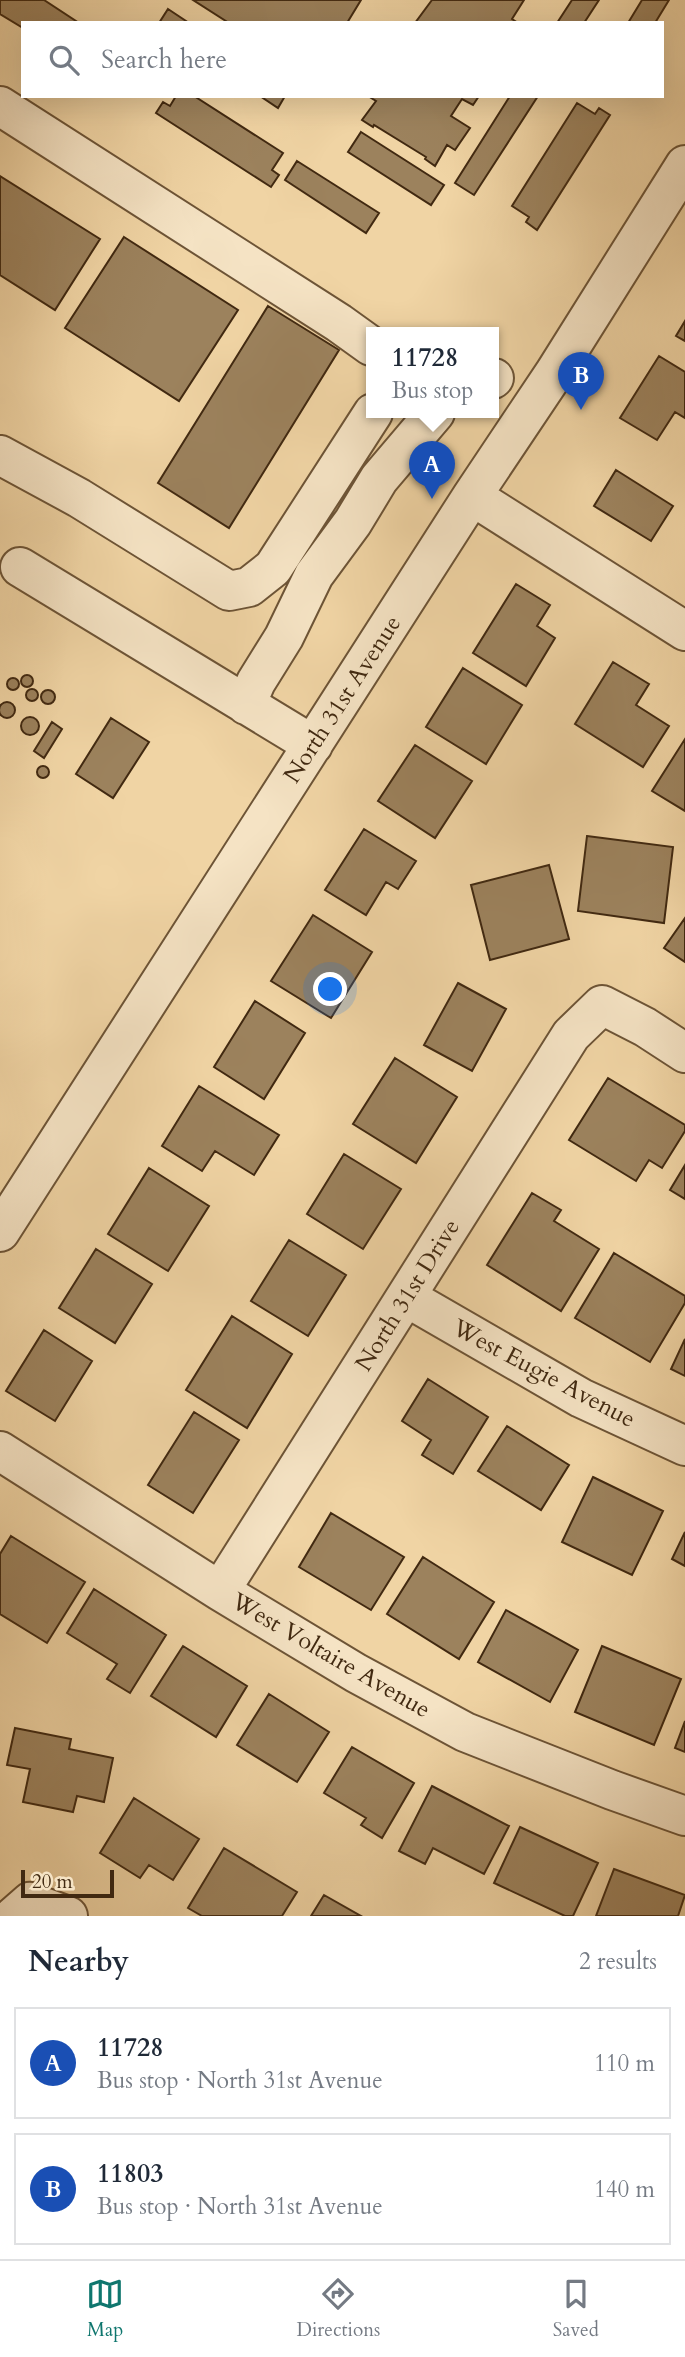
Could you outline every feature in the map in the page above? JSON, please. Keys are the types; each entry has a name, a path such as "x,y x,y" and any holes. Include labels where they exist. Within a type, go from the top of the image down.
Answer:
{"street":[{"path":"0,106 366,343"},
{"name":"North 31st Avenue","path":"0,1233 472,496 555,372 685,165"},
{"path":"0,455 79,498 229,591 249,587 273,568 370,418"},
{"path":"246,705 314,576 353,522 379,479 431,418"},
{"path":"472,496 685,631"},
{"path":"20,566 313,745"},
{"name":"North 31st Drive","path":"220,1591 572,1035 602,1005 645,1027 685,1053"},
{"name":"West Eugie Avenue","path":"406,1297 581,1398 685,1446"},
{"name":"West Voltaire Avenue","path":"0,1451 220,1591 356,1673 466,1732 685,1816"},
{"path":"22,1909 68,1916"}],"building":[{"path":"0,0 44,0 76,21 21,21 21,27 0,14"},
{"path":"193,0 361,0 348,21 226,21"},
{"path":"432,0 524,0 512,19 515,21 416,21"},
{"path":"572,0 599,0 585,21 558,21"},
{"path":"642,0 669,0 656,21 629,21"},
{"path":"168,9 186,21 160,21"},
{"path":"175,98 197,98 283,153 272,170 279,175 271,187 156,113 163,102 170,106"},
{"path":"263,98 284,98 278,108"},
{"path":"371,98 478,98 473,105 462,99 451,116 470,128 455,150 447,145 435,166 425,159 426,157 362,120 376,101"},
{"path":"509,98 537,98 474,195 455,183"},
{"path":"577,103 595,114 599,108 610,115 537,230 526,222 529,217 512,206"},
{"path":"361,132 444,185 431,205 348,152"},
{"path":"297,161 379,213 366,233 285,180"},
{"path":"0,176 100,239 55,310 0,275"},
{"path":"124,237 238,310 179,401 65,328"},
{"path":"268,306 339,350 229,528 158,483"},
{"path":"685,321 685,341 676,336"},
{"path":"659,356 685,372 685,418 675,412 657,440 620,418"},
{"path":"616,470 673,506 651,541 594,506"},
{"path":"516,584 550,605 537,626 555,638 526,686 473,653"},
{"path":"613,662 649,684 636,705 669,726 643,767 575,724"},
{"path":"463,668 522,705 486,764 426,727"},
{"path":"27,675 33,681 27,687 21,681"},
{"path":"13,678 19,684 13,690 7,684"},
{"path":"32,689 38,695 32,701 26,695"},
{"path":"48,690 53,692 53,702 48,704 43,702 41,697 43,692"},
{"path":"7,702 13,704 13,716 7,718 1,716 -1,710 1,704"},
{"path":"30,717 36,720 39,726 36,732 30,735 24,732 21,726 24,720"},
{"path":"111,718 149,742 113,798 76,774"},
{"path":"52,722 62,729 44,758 34,751"},
{"path":"685,739 685,811 652,791"},
{"path":"415,745 472,781 435,838 378,801"},
{"path":"43,766 49,772 43,778 37,772"},
{"path":"364,829 416,861 398,889 386,882 366,915 325,890"},
{"path":"587,836 673,847 664,923 578,911"},
{"path":"549,865 569,939 490,960 471,885"},
{"path":"313,915 372,952 331,1018 271,981"},
{"path":"685,918 685,962 664,948"},
{"path":"458,983 506,1009 472,1071 424,1045"},
{"path":"255,1001 305,1033 264,1099 214,1067"},
{"path":"395,1058 457,1097 416,1163 353,1124"},
{"path":"608,1078 685,1125 685,1131 662,1168 649,1160 636,1181 569,1140"},
{"path":"199,1086 279,1135 254,1175 215,1151 202,1171 162,1146"},
{"path":"344,1154 401,1189 363,1249 307,1214"},
{"path":"685,1165 685,1199 670,1190"},
{"path":"149,1168 209,1206 168,1271 108,1234"},
{"path":"532,1193 561,1210 554,1221 599,1249 561,1311 487,1265"},
{"path":"289,1240 346,1275 308,1336 251,1301"},
{"path":"96,1249 152,1284 115,1343 59,1308"},
{"path":"614,1253 685,1296 685,1303 650,1362 575,1318"},
{"path":"232,1316 292,1354 247,1428 186,1390"},
{"path":"44,1330 92,1361 55,1421 6,1391"},
{"path":"685,1339 685,1376 671,1369"},
{"path":"428,1379 488,1417 453,1474 422,1455 431,1440 402,1421"},
{"path":"194,1412 239,1440 193,1513 148,1485"},
{"path":"507,1426 569,1465 541,1510 478,1471"},
{"path":"593,1477 663,1511 632,1575 562,1542"},
{"path":"331,1513 404,1557 371,1610 299,1567"},
{"path":"685,1532 685,1566 672,1559"},
{"path":"11,1536 85,1582 47,1643 0,1614 0,1554"},
{"path":"423,1557 494,1602 459,1659 387,1614"},
{"path":"94,1589 166,1635 130,1693 107,1679 117,1664 67,1633"},
{"path":"506,1610 578,1650 550,1702 478,1662"},
{"path":"183,1646 247,1686 216,1737 151,1696"},
{"path":"602,1646 681,1679 654,1745 575,1712"},
{"path":"269,1694 329,1732 297,1782 237,1745"},
{"path":"685,1721 685,1752 675,1748"},
{"path":"15,1728 71,1739 69,1749 113,1758 104,1802 77,1796 73,1812 23,1802 30,1769 7,1765"},
{"path":"352,1747 414,1783 382,1838 361,1825 366,1818 324,1793"},
{"path":"432,1786 509,1826 484,1874 433,1848 425,1864 399,1851"},
{"path":"134,1798 199,1839 173,1880 149,1865 140,1878 100,1853"},
{"path":"520,1827 598,1863 573,1916 565,1916 494,1883"},
{"path":"224,1848 297,1892 282,1916 202,1916 188,1908"},
{"path":"614,1869 685,1895 678,1916 596,1916"},
{"path":"324,1895 361,1916 311,1916"}],"place":[{"name":"11803","path":"581,410"},
{"name":"11728","path":"432,499"}]}
